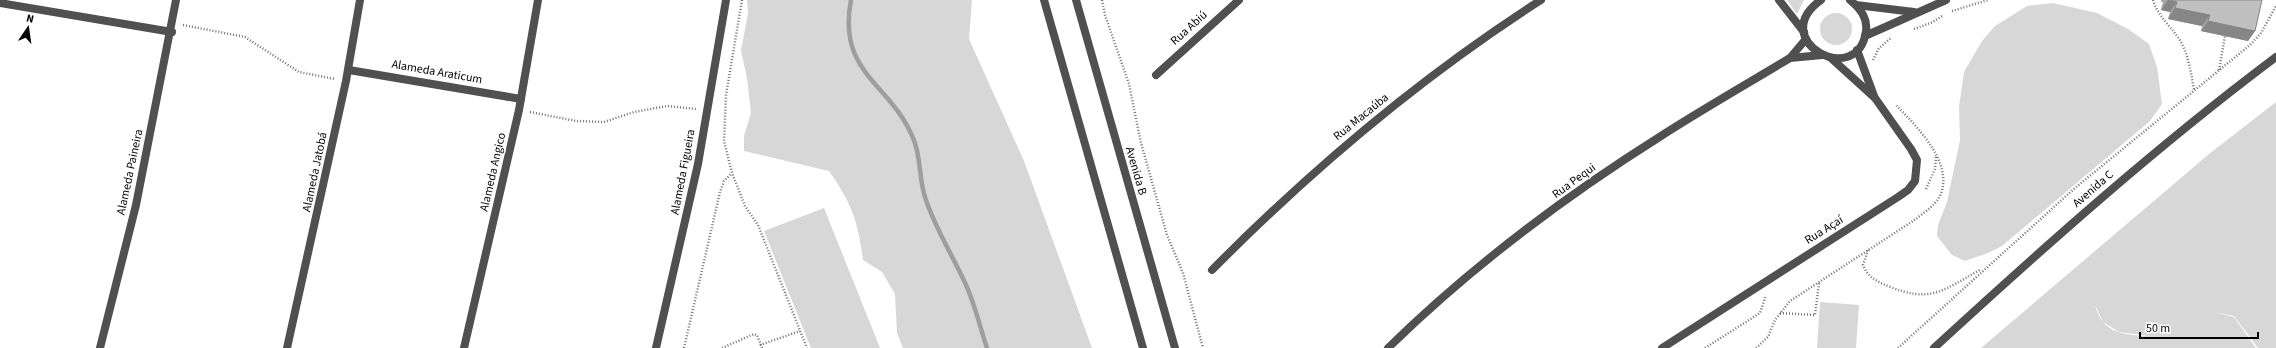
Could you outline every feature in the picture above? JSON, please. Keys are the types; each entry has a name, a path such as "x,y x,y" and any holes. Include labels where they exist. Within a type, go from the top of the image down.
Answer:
{"street":[{"name":"Alameda Paineira","path":"100,348 136,205 172,28 176,0"},
{"name":"Alameda Jatobá","path":"287,348 349,70 360,0"},
{"name":"Alameda Angico","path":"464,348 520,110 538,0"},
{"name":"Alameda Figueira","path":"656,348 698,164 726,0"},
{"path":"1044,0 1143,348"},
{"name":"Avenida B","path":"1076,0 1175,348"},
{"name":"Rua Abiú","path":"1156,75 1239,0"},
{"name":"Rua Macaúba","path":"1212,270 1286,198 1341,148 1458,56 1541,0"},
{"path":"1779,0 1805,35 1813,50 1831,58 1842,58 1856,50 1865,36 1866,19 1853,2"},
{"path":"1805,35 1807,13 1821,0"},
{"path":"1865,36 1915,12 1946,0"},
{"path":"1853,2 1915,12"},
{"path":"0,3 172,28"},
{"name":"Rua Pequi","path":"1388,348 1489,258 1540,220 1661,136 1790,58 1805,35"},
{"name":"Rua Açaí","path":"1856,50 1875,98"},
{"name":"Rua Pequi","path":"1790,58 1822,55"},
{"name":"Avenida C","path":"1934,348 2032,258 2147,158 2276,57"},
{"name":"Rua Açaí","path":"1662,348 1908,190 1915,181 1917,160 1911,149 1875,98 1831,58"},
{"name":"Alameda Araticum","path":"349,70 521,99"}],"path":[{"path":"742,0 724,118 724,141 732,173 745,206 758,225 807,348"},
{"path":"1102,0 1105,15 1129,84 1141,143 1168,235 1186,281 1203,348"},
{"path":"1950,12 1988,0"},
{"path":"2153,0 2159,14 2184,48 2194,90"},
{"path":"1898,348 2075,188 2250,45 2261,33 2276,6"},
{"path":"1912,30 1933,22 1943,15"},
{"path":"172,28 245,37 299,72 346,81"},
{"path":"2219,70 2225,36"},
{"path":"1873,62 1880,48 1893,38"},
{"path":"1756,348 1768,337 1780,313 1790,301 1930,208 1939,197 1942,190 1942,176 1936,155 1924,136 1893,102"},
{"path":"520,110 576,121 604,122 634,112 667,106 707,111"},
{"path":"684,348 720,192 724,181 732,173"},
{"path":"1870,248 1866,254 1863,264 1869,274 1887,285 1918,295 1924,296 1940,292 1985,268"},
{"path":"1780,313 1815,315 1818,283"},
{"path":"722,348 754,334 757,335 761,347 800,331"}],"shaded area":[{"path":"747,0 972,0 969,39 1024,161 1092,348 903,348 897,333 895,294 882,272 863,260 859,234 853,213 849,203 829,171 744,151 744,136 751,113 747,78 741,51 748,13"},
{"path":"1787,0 1804,0 1797,14"},
{"path":"2053,3 2097,13 2128,29 2149,44 2157,67 2162,104 2150,121 2002,246 1988,253 1965,261 1952,255 1937,236 1938,225 1947,202 1960,140 1959,107 1964,72 1982,41 1995,26 2027,6"},
{"path":"1833,13 1839,13 1849,20 1852,29 1851,35 1845,42 1839,45 1833,45 1823,38 1820,32 1820,26 1827,16"},
{"path":"2276,102 2276,348 2258,348 2234,316 2213,312 2234,317 2256,348 1981,348 2209,154","holes":["2095,305 2103,322 2098,314","2104,322 2119,332 2149,336 2131,335 2122,333 2115,331 2108,327"]},
{"path":"824,208 880,348 811,348 764,231"},
{"path":"1820,302 1859,305 1856,348 1817,348"}],"building":[{"path":"2169,0 2262,0 2255,31 2208,21 2210,15 2175,8 2177,2"}],"waterway":[{"path":"851,0 849,25 852,45 858,61 868,76 892,103 903,119 913,138 918,153 922,184 926,200 969,293 987,348"}]}
